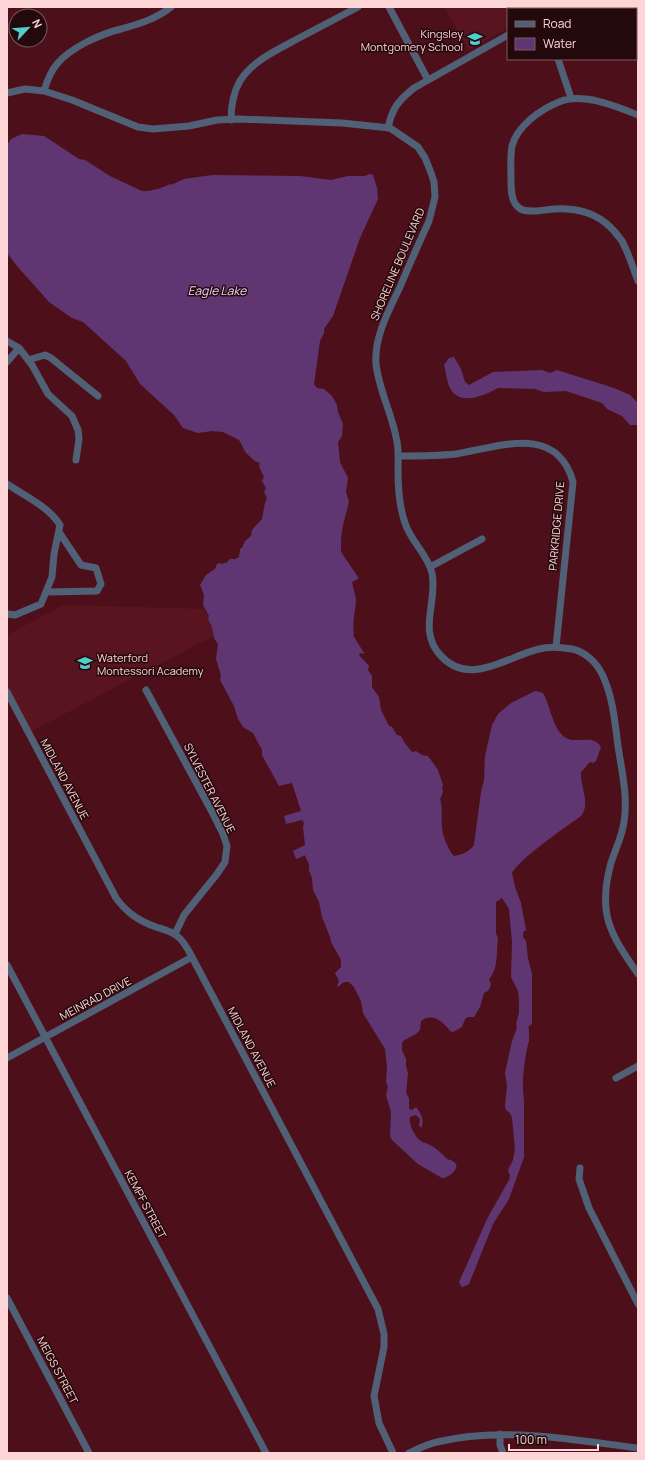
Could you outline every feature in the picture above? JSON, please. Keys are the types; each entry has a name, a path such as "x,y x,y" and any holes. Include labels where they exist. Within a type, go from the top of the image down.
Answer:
{"street":[{"path":"44,91 48,79 58,63 72,51 101,36 156,17 171,7"},
{"path":"231,120 231,106 234,95 239,82 250,69 277,50 358,7"},
{"path":"388,7 428,80"},
{"path":"388,128 391,115 401,99 414,88 507,36"},
{"path":"558,60 571,98"},
{"name":"SHORELINE BOULEVARD","path":"7,93 25,89 44,91 72,100 138,127 153,129 231,120 278,120 342,123 388,128 403,136 418,148 430,170 434,182 435,197 429,221 388,313 378,341 376,353 379,377 396,438 398,456 398,497 405,525 426,557 430,567 434,589 428,626 429,634 433,645 440,655 458,668 468,670 486,669 536,650 556,647 578,650 588,656 603,675 614,715 626,799 622,832 613,855 604,890 605,912 614,937 638,974"},
{"path":"638,115 620,108 584,99 571,98 553,104 538,112 528,121 512,145 511,158 511,186 517,206 528,211 567,208 585,211 598,217 609,225 622,240 638,281"},
{"path":"8,344 19,348 32,365 48,394 67,410 76,423 79,439 76,460"},
{"path":"7,362 19,348"},
{"path":"28,360 45,355 51,358 98,396"},
{"name":"PARKRIDGE DRIVE","path":"398,456 448,455 519,443 536,444 548,448 556,453 564,462 573,482 556,647"},
{"path":"7,484 38,504 56,518 60,525 54,554 52,578 41,604 15,615 7,614"},
{"path":"47,592 97,591 101,584 96,568 81,566 59,532"},
{"path":"430,567 482,539"},
{"name":"SYLVESTER AVENUE","path":"146,690 211,810 223,834 227,846 225,862 184,915 175,934"},
{"name":"MIDLAND AVENUE","path":"7,692 116,898 123,908 132,916 148,924 175,934 184,944 192,957 378,1310 384,1334 384,1347 374,1396 379,1423 393,1453"},
{"name":"MEINRAD DRIVE","path":"7,1058 192,957"},
{"name":"KEMPF STREET","path":"7,965 266,1453"},
{"path":"616,1078 638,1066"},
{"path":"580,1168 579,1179 589,1208 638,1304"},
{"name":"MEIGS STREET","path":"7,1298 89,1453"},
{"path":"408,1453 436,1442 469,1436 507,1433 638,1448"},
{"path":"500,1434 500,1445 503,1453"}],"shaded area":[{"name":"Kingsley Montgomery School","path":"445,7 547,7 507,8 507,29 468,50"},
{"name":"Waterford Montessori Academy","path":"63,605 205,609 212,627 213,636 30,732 7,689 7,635"}],"water":[{"name":"Eagle Lake","path":"22,134 44,136 79,159 85,160 110,176 142,191 148,191 170,184 171,185 184,179 212,175 300,176 331,180 348,176 373,175 377,188 378,199 360,238 333,316 324,329 324,333 320,341 314,384 317,388 324,389 332,396 337,405 343,424 342,436 338,442 340,462 348,478 346,492 349,502 343,525 341,552 358,577 358,579 352,582 356,597 353,635 364,653 360,653 359,655 369,666 368,670 372,676 372,687 379,697 381,710 389,726 392,727 397,735 401,736 412,752 416,751 422,755 428,756 438,770 443,785 440,799 442,830 446,843 454,856 465,853 474,845 484,780 485,756 492,725 498,714 511,703 536,691 543,693 548,703 553,720 562,735 572,740 593,740 601,747 596,761 593,763 590,762 581,772 585,806 581,816 533,851 516,867 512,873 521,903 526,930 523,932 523,937 526,941 532,974 532,1024 529,1026 529,1039 523,1077 524,1157 509,1199 493,1224 469,1284 463,1287 459,1282 488,1217 509,1180 510,1176 508,1170 513,1160 515,1149 512,1118 505,1106 507,1085 505,1073 512,1041 517,1028 516,1024 519,1013 518,991 511,977 512,942 509,909 502,898 496,902 496,933 498,938 496,965 489,979 491,984 489,990 484,993 480,1007 474,1017 468,1017 465,1019 462,1027 453,1032 437,1019 425,1018 421,1021 420,1030 403,1041 402,1044 402,1050 406,1059 408,1073 406,1093 409,1098 409,1109 412,1110 416,1107 421,1114 422,1120 421,1128 419,1125 420,1119 416,1115 410,1117 412,1130 416,1137 429,1144 447,1159 456,1164 453,1172 445,1178 442,1178 418,1164 392,1140 390,1136 391,1112 386,1095 388,1087 386,1082 387,1067 385,1049 363,1013 361,1001 354,987 349,982 344,982 338,987 337,986 339,981 335,973 341,967 341,960 331,942 322,917 319,902 313,890 312,878 309,870 309,864 305,856 306,855 296,859 293,851 305,845 304,823 302,820 286,824 284,816 301,811 292,783 279,786 262,755 262,750 253,733 243,727 238,719 234,706 220,680 221,675 216,659 218,644 214,638 212,627 208,619 209,616 203,605 204,595 200,585 206,575 215,569 217,564 226,563 230,559 239,557 240,549 245,541 251,536 252,530 262,519 267,498 264,492 266,488 262,481 264,477 259,466 260,463 255,461 246,453 239,440 223,432 212,431 198,433 183,428 174,415 140,384 126,361 83,322 72,318 49,302 7,253 7,145 11,139"},
{"path":"454,357 461,369 465,382 469,385 493,372 542,370 550,373 557,370 614,388 630,395 638,403 638,425 630,425 622,416 607,409 602,403 566,391 544,392 535,389 498,388 477,397 463,398 457,396 452,391 448,383 444,365 449,358"}],"place":[{"name":"Kingsley Montgomery School","path":"475,39"},
{"name":"Waterford Montessori Academy","path":"85,663"}]}
